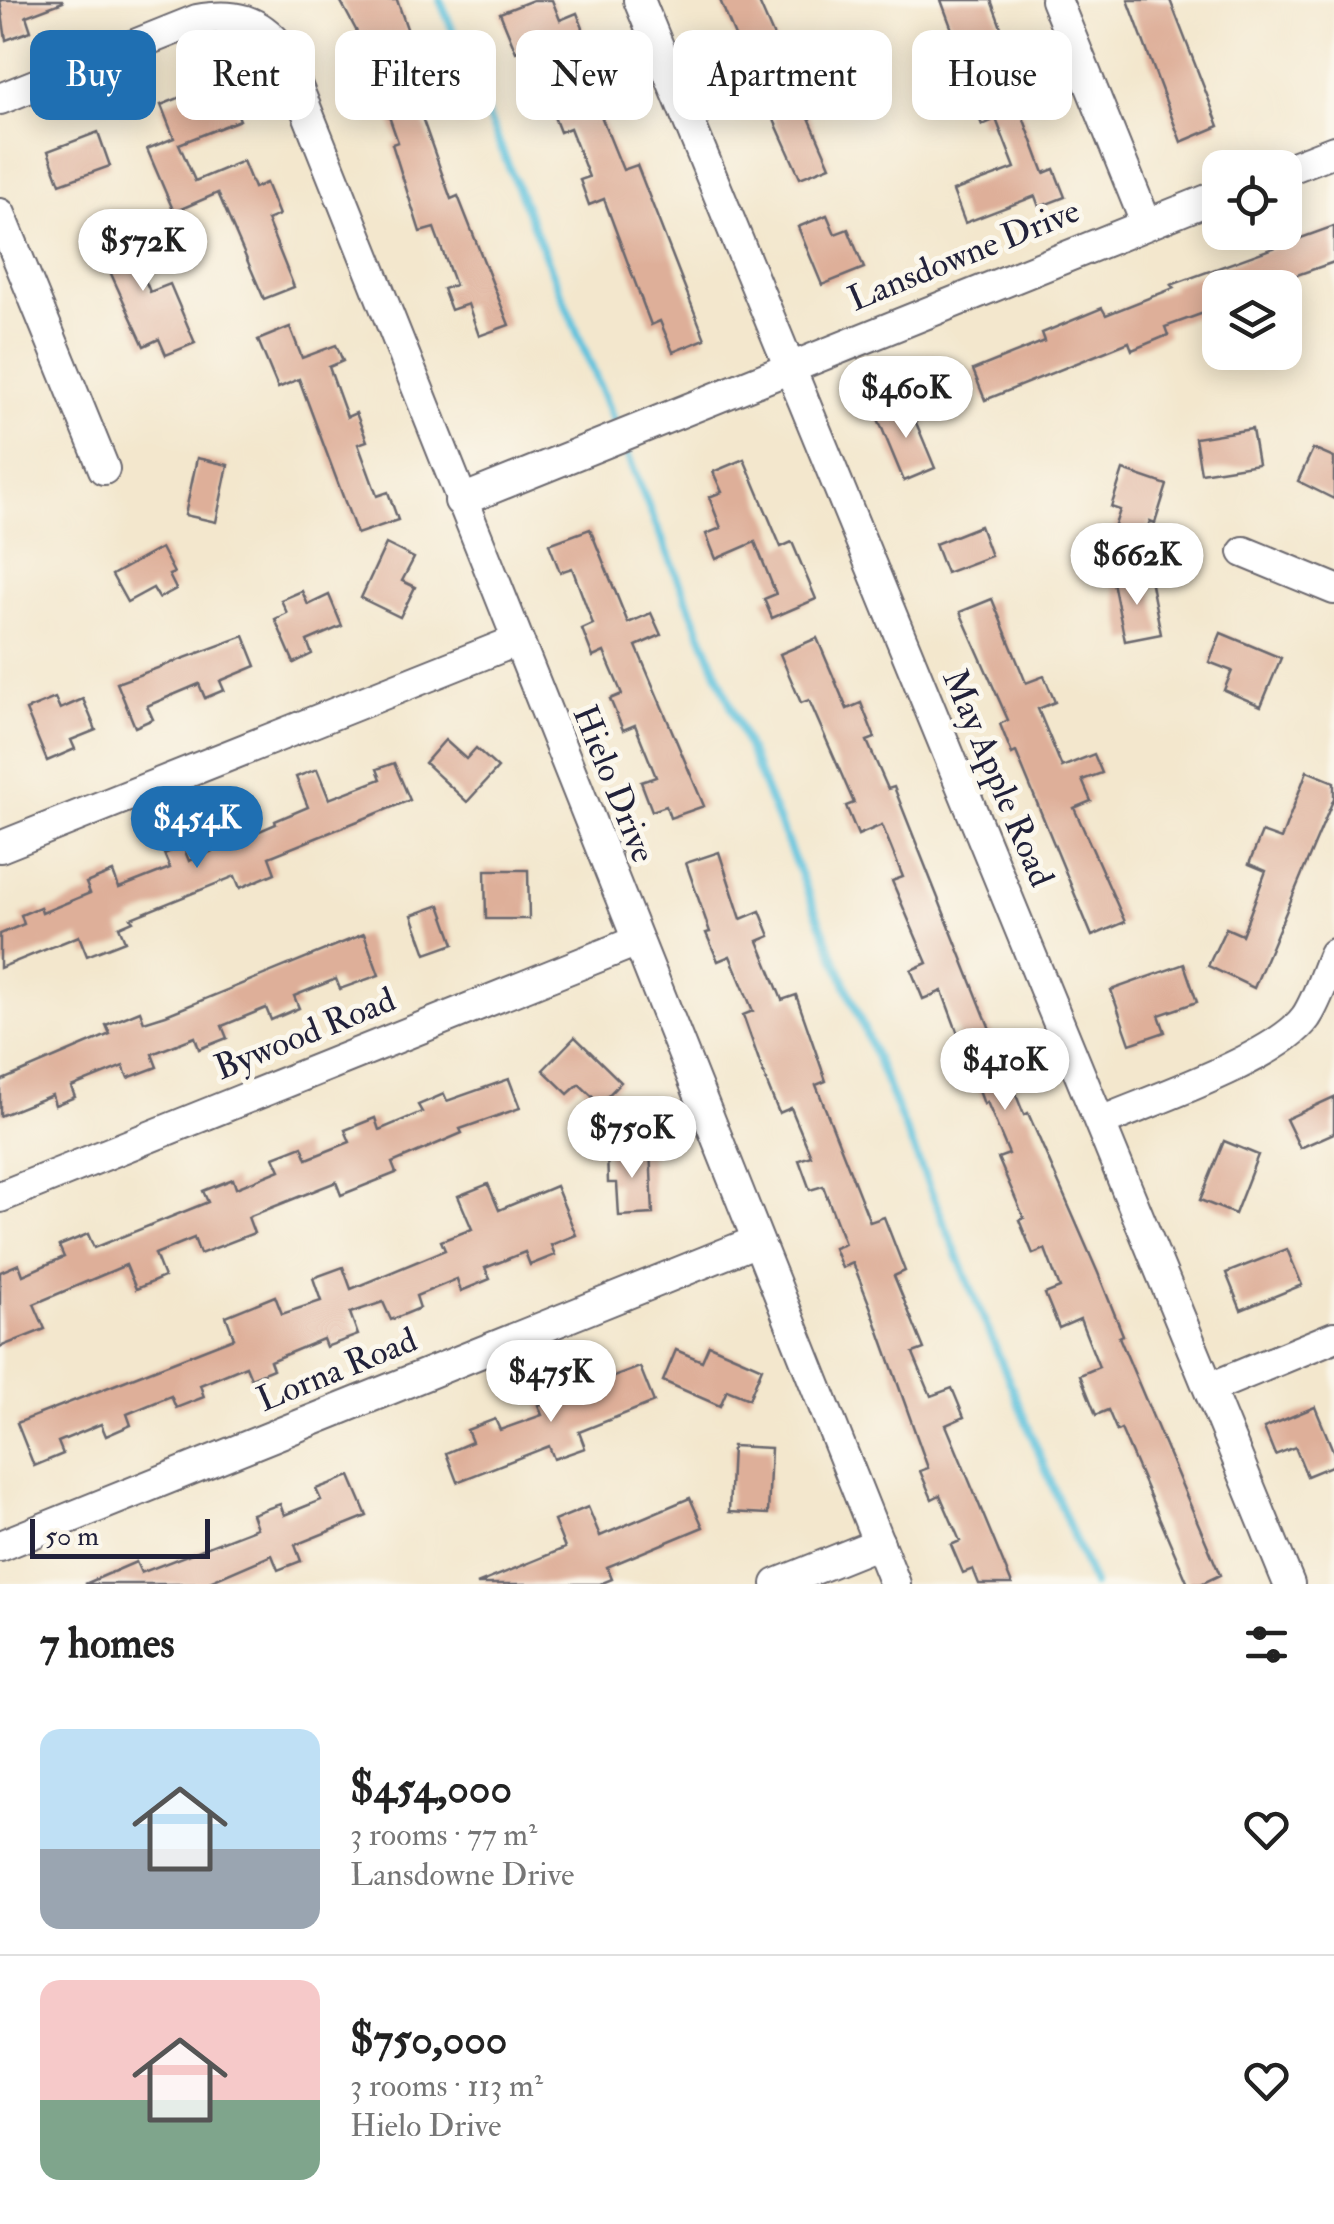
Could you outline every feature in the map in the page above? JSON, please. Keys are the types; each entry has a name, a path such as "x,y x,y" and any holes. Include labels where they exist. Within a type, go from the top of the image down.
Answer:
{"street":[{"name":"May Apple Road","path":"638,0 1289,1584"},
{"path":"1056,0 1146,223"},
{"name":"Hielo Drive","path":"0,99 197,20 228,14 268,31 282,48 895,1584"},
{"path":"1302,163 1334,151"},
{"name":"Lansdowne Drive","path":"460,501 1202,201"},
{"path":"0,214 104,468"},
{"path":"1244,552 1334,589"},
{"path":"0,847 516,641"},
{"name":"Bywood Road","path":"0,1197 637,941"},
{"path":"1101,1122 1260,1052 1290,1034 1307,1016 1334,954"},
{"name":"Lorna Road","path":"0,1546 757,1241"},
{"path":"1210,1388 1334,1337"},
{"path":"777,1584 879,1543"}],"building":[{"path":"0,0 62,0 26,16 30,31 6,40"},
{"path":"340,0 397,0 408,30 356,30"},
{"path":"533,0 552,0 560,20 577,13 584,30 516,30 516,52 500,13"},
{"path":"720,0 758,0 771,30 732,30"},
{"path":"941,0 991,0 1002,30 952,30"},
{"path":"1128,0 1170,0 1219,126 1181,142"},
{"path":"176,99 176,120 240,120 179,144 195,181 243,161 254,188 266,183 279,215 267,220 294,287 264,299 218,193 174,212 147,149 174,138 161,105"},
{"path":"390,120 423,120 451,199 458,196 509,325 479,336 468,304 451,310 443,289 455,285 434,228 420,232 392,144 398,142"},
{"path":"555,120 603,120 623,170 637,165 705,339 673,352 660,321 651,325 604,199 589,205 580,180 589,177 570,128 560,132"},
{"path":"774,120 810,120 830,166 800,178"},
{"path":"996,120 1024,120 1044,173 1054,169 1065,197 1039,207 1035,196 965,223 953,191 1015,168"},
{"path":"98,132 110,166 60,184 48,151"},
{"path":"827,215 835,234 848,229 864,268 822,285 798,227"},
{"path":"120,220 150,292 170,284 195,343 166,355 159,339 144,346 92,232"},
{"path":"1334,226 1334,262 1302,273 1302,270 1212,270 1268,250 1302,250 1302,238"},
{"path":"1202,274 1202,314 1165,327 1168,335 1132,350 1129,342 985,400 973,370 1045,341 1042,333 1102,308 1106,315 1174,288 1171,285"},
{"path":"290,327 302,358 336,345 343,361 329,367 347,417 356,413 367,441 358,444 377,496 388,492 398,520 357,534 299,379 278,388 258,340"},
{"path":"907,401 935,468 904,481 876,414"},
{"path":"1252,429 1258,464 1201,473 1195,438"},
{"path":"1313,449 1334,458 1334,499 1298,481"},
{"path":"197,458 228,465 216,522 185,515"},
{"path":"744,459 781,547 792,542 816,599 772,618 764,599 776,594 755,542 716,559 706,534 721,528 709,497 722,492 713,472"},
{"path":"1123,470 1167,485 1155,523 1150,521 1143,541 1113,531 1120,510 1111,507"},
{"path":"980,526 991,556 946,573 935,544"},
{"path":"590,529 628,623 651,613 661,635 636,646 704,806 670,818 666,806 652,811 641,782 656,777 635,725 623,730 610,699 622,694 604,652 593,657 582,629 593,624 572,568 560,572 549,544"},
{"path":"386,544 414,558 402,581 415,587 400,617 361,598"},
{"path":"161,548 174,573 169,575 176,589 159,598 153,588 127,602 112,575"},
{"path":"1149,574 1161,634 1125,641 1113,582"},
{"path":"302,591 308,605 329,595 342,626 307,641 312,654 294,663 275,619 287,613 281,600"},
{"path":"992,599 1026,683 1044,676 1055,702 1038,709 1062,767 1094,754 1102,773 1082,780 1091,801 1074,808 1125,922 1092,936 1016,752 1012,754 1000,724 1008,720 960,612"},
{"path":"1221,633 1281,658 1261,706 1224,690 1232,671 1209,662"},
{"path":"244,636 256,666 220,681 224,690 205,698 199,684 147,706 153,719 135,727 117,683"},
{"path":"817,638 847,709 861,703 875,738 867,741 888,789 894,787 1024,1115 1028,1113 1098,1273 1123,1335 1119,1337 1220,1575 1201,1584 1188,1584 1121,1429 1117,1431 1108,1410 1096,1415 1080,1375 1099,1367 1080,1319 1059,1328 1045,1294 1060,1288 1045,1249 1033,1254 1019,1220 1024,1218 998,1158 1009,1154 987,1102 984,1104 942,991 923,999 911,970 927,963 892,881 903,877 882,825 858,835 846,806 854,803 809,700 801,703 780,654"},
{"path":"55,698 60,709 83,699 96,730 71,740 75,749 47,761 26,710"},
{"path":"445,740 466,759 476,748 498,768 467,802 425,763"},
{"path":"394,763 410,800 269,857 275,873 240,888 235,876 131,918 133,921 119,927 125,941 87,956 79,936 0,968 0,934 24,924 21,915 40,907 42,913 90,893 86,883 113,872 119,888 170,868 164,854 183,846 189,861 276,824 275,821 308,807 296,777 317,769 329,799 381,779 377,769"},
{"path":"1307,771 1334,782 1334,798 1254,988 1208,966 1226,928 1242,935 1266,871 1249,864 1262,832 1281,839"},
{"path":"719,852 741,919 760,911 770,936 758,941 782,1000 796,995 826,1081 816,1085 870,1222 884,1217 905,1271 894,1276 924,1349 913,1353 931,1396 952,1388 964,1417 946,1425 1012,1584 979,1584 973,1569 963,1573 951,1545 960,1541 940,1495 932,1499 920,1471 928,1468 870,1306 853,1263 842,1268 834,1248 845,1244 823,1186 810,1190 799,1160 811,1156 791,1108 779,1113 768,1086 743,1015 753,1011 730,956 718,961 706,933 710,932 686,863"},
{"path":"485,870 528,870 529,919 486,919"},
{"path":"440,905 454,944 426,954 412,915"},
{"path":"364,934 379,975 340,989 336,979 294,996 299,1008 271,1020 266,1008 222,1026 227,1038 199,1049 195,1037 152,1054 157,1067 128,1078 123,1066 71,1087 75,1097 55,1105 52,1095 0,1116 0,1081 110,1034 106,1025 140,1011 144,1022 166,1015"},
{"path":"1184,964 1197,1002 1159,1015 1165,1032 1130,1044 1111,990"},
{"path":"575,1037 621,1082 600,1104 579,1084 568,1094 543,1070"},
{"path":"509,1079 520,1108 460,1129 462,1133 392,1163 396,1173 341,1195 336,1182 248,1217 254,1233 200,1254 194,1238 155,1254 164,1277 136,1289 126,1265 34,1304 45,1329 0,1347 0,1272 19,1264 23,1275 64,1257 59,1246 88,1234 94,1248 208,1202 203,1191 233,1179 236,1188 280,1170 274,1157 302,1146 307,1159 350,1142 345,1130 375,1118 379,1130 422,1112 418,1105 444,1094 447,1101"},
{"path":"1334,1097 1334,1133 1300,1148 1286,1119"},
{"path":"1224,1141 1258,1155 1235,1214 1200,1200"},
{"path":"650,1149 653,1214 619,1216 617,1183 608,1183 607,1151"},
{"path":"488,1184 499,1210 556,1186 576,1235 551,1245 555,1255 530,1265 525,1252 485,1268 490,1279 461,1291 457,1279 416,1296 420,1308 391,1320 383,1302 350,1313 358,1335 326,1347 323,1339 270,1361 273,1369 251,1378 246,1366 200,1385 204,1397 176,1408 171,1396 127,1414 131,1425 106,1436 101,1424 58,1442 63,1454 34,1466 17,1423 234,1338 226,1316 275,1296 282,1314 321,1301 313,1278 343,1267 351,1289 445,1250 441,1241 472,1229 458,1196"},
{"path":"1287,1249 1302,1285 1241,1310 1226,1273"},
{"path":"709,1345 762,1368 749,1399 727,1390 720,1406 663,1381 676,1350 702,1361"},
{"path":"640,1367 654,1402 579,1432 585,1448 554,1459 549,1446 457,1482 446,1453 472,1442 467,1430 495,1419 500,1430 542,1415 538,1405"},
{"path":"1315,1407 1334,1453 1334,1465 1307,1476 1295,1447 1275,1455 1264,1428"},
{"path":"732,1446 771,1448 768,1514 729,1512"},
{"path":"350,1476 367,1516 295,1545 301,1561 278,1570 272,1555 205,1584 85,1584 136,1562 141,1573 257,1528 252,1514 280,1504 284,1515 321,1500 316,1489"},
{"path":"690,1498 703,1527 607,1567 612,1579 600,1584 477,1584 565,1548 554,1521 588,1507 600,1536"}],"waterway":[{"path":"440,0 617,429"},
{"path":"622,442 1093,1584"}]}
